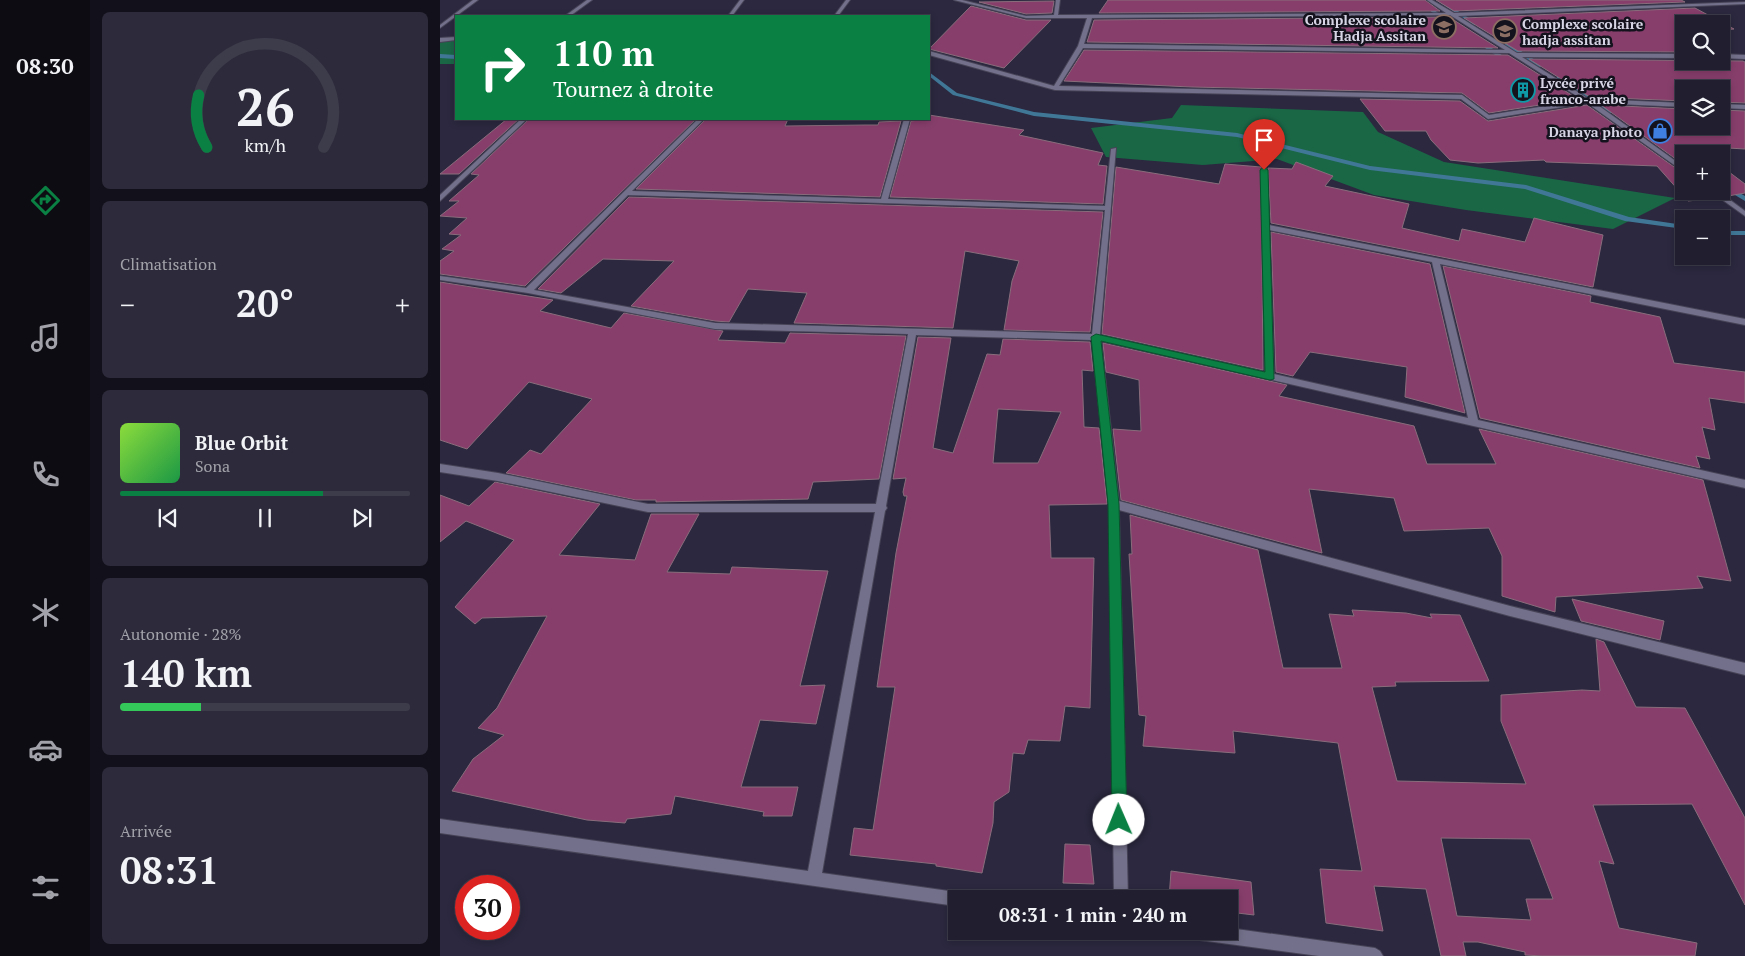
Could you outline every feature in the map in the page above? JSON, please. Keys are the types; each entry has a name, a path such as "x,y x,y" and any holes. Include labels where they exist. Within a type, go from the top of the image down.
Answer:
{"street":[{"path":"456,15 476,0"},
{"path":"568,15 590,0"},
{"path":"731,15 742,0"},
{"path":"837,15 848,0"},
{"path":"956,0 1026,17 1451,15 1745,3"},
{"path":"1056,16 1058,0"},
{"path":"1429,0 1588,102 1675,164"},
{"path":"1688,0 1698,5"},
{"path":"440,27 455,16"},
{"path":"1055,88 1080,46 1090,16"},
{"path":"440,40 455,40"},
{"path":"1080,46 1508,52"},
{"path":"930,52 1055,88 1462,97 1488,117 1588,102 1675,105"},
{"path":"1514,55 1675,56"},
{"path":"1730,56 1745,57"},
{"path":"1730,106 1745,107"},
{"path":"440,199 523,120"},
{"path":"528,291 700,120"},
{"path":"884,200 907,120"},
{"path":"1114,149 1096,337 1114,504 1121,890"},
{"path":"1264,170 1270,376"},
{"path":"627,193 1107,208"},
{"path":"1726,200 1745,214"},
{"path":"1266,228 1745,322"},
{"path":"1435,260 1474,422"},
{"path":"440,278 528,291 715,326 1096,337 1745,484"},
{"path":"814,880 912,333"},
{"path":"440,468 498,477 648,508 882,508"},
{"path":"1114,504 1510,611 1745,669"},
{"path":"440,826 948,898"},
{"path":"1238,937 1375,956"}],"green space":[{"path":"440,40 455,41 455,64 440,64"},
{"path":"1181,105 1363,112 1378,132 1444,162 1675,198 1613,229 1466,210 1374,195 1277,159 1203,165 1106,157 1091,128 1172,118"}],"building":[{"path":"1108,0 1425,0 1440,11 1099,13"},
{"path":"1436,0 1681,0 1685,2 1454,11"},
{"path":"1054,1 1052,13 1026,14 979,2"},
{"path":"971,6 1026,20 1051,20 1004,68 930,48"},
{"path":"1695,8 1708,15 1675,15 1675,52 1518,51 1464,18"},
{"path":"1449,17 1498,48 1087,42 1094,20"},
{"path":"1084,50 1508,55 1578,99 1489,113 1462,93 1191,87 1064,81"},
{"path":"1529,59 1675,60 1675,70 1730,70 1730,61 1745,62 1745,103 1730,102 1730,80 1675,80 1675,101 1590,97"},
{"path":"1360,99 1460,101 1488,121 1587,105 1675,168 1675,186 1657,166 1546,162 1544,160 1478,163 1450,160 1431,140 1426,131 1385,131"},
{"path":"1601,105 1675,109 1675,135 1730,135 1730,110 1745,111 1745,149 1730,148 1730,145 1675,145 1675,158"},
{"path":"930,115 1024,130 1019,135 1103,153 1098,165 1107,166 1103,204 890,197 911,121 930,120"},
{"path":"506,120 518,120 459,174 440,174"},
{"path":"528,120 695,120 525,286 440,274 440,261 454,251 442,249 461,235 449,234 467,218 440,216 459,201 449,201 479,175 471,174"},
{"path":"705,120 788,120 785,126 878,125 879,122 901,121 880,197 636,189"},
{"path":"1296,162 1333,176 1325,186 1409,204 1402,228 1459,241 1462,229 1525,242 1534,218 1603,235 1593,287 1271,223 1268,168 1292,169"},
{"path":"1225,164 1261,167 1263,370 1102,334 1116,167 1219,184"},
{"path":"1730,173 1745,184 1745,193 1730,196"},
{"path":"629,197 1103,212 1090,332 1004,330 1012,281 1019,261 965,251 953,328 794,323 807,293 748,289 729,322 631,306 674,261 603,259 561,293 538,289"},
{"path":"1271,232 1430,264 1465,413 1405,397 1407,367 1310,352 1293,376 1276,372"},
{"path":"1443,266 1591,296 1590,302 1660,317 1674,363 1745,372 1745,403 1709,398 1715,430 1702,427 1710,459 1696,456 1700,468 1480,418"},
{"path":"440,282 553,300 540,311 611,328 624,313 723,331 718,340 785,343 790,333 906,336 879,479 813,482 808,499 656,502 656,500 636,500 506,473 530,450 541,454 592,399 529,382 467,449 440,440"},
{"path":"918,337 951,338 933,448 953,453 987,354 1000,355 1003,339 1090,342 1093,371 1082,370 1084,427 1099,428 1107,504 1049,505 1051,558 1094,558 1090,708 1065,706 1060,741 1028,740 1024,754 1013,753 1009,792 994,802 993,823 982,873 936,866 936,864 850,855 854,828 873,830 895,687 877,687 896,553 907,496 904,496 903,492 906,478 893,479","holes":["998,409 1061,412 1038,463 993,463"]},
{"path":"1103,343 1287,385 1279,396 1414,426 1427,464 1496,464 1479,429 1703,480 1731,581 1697,576 1703,588 1556,597 1555,612 1502,596 1502,556 1489,528 1404,531 1394,498 1309,489 1322,553 1121,500 1113,429 1141,431 1139,380 1106,372"},
{"path":"495,482 600,504 559,555 635,560 651,514 699,514 667,572 730,574 732,567 828,571 800,686 825,685 816,724 760,720 741,787 798,787 792,816 763,816 764,812 675,796 671,814 627,819 625,823 587,820 452,791 473,759 504,735 478,728 497,708 547,616 482,618 475,624 455,607 514,540 466,521 440,542 440,495 469,506"},
{"path":"1130,515 1258,550 1283,668 1342,668 1329,614 1354,616 1352,610 1406,613 1432,618 1430,614 1460,615 1489,681 1395,682 1396,686 1372,687 1397,781 1526,784 1501,721 1501,695 1582,690 1600,691 1596,639 1604,642 1636,707 1685,708 1745,818 1745,905 1692,804 1593,805 1614,864 1599,861 1619,928 1697,943 1695,956 1525,955 1525,952 1478,942 1463,942 1466,956 1441,956 1426,889 1374,886 1383,931 1326,923 1320,869 1362,871 1338,743 1233,731 1235,753 1143,746 1146,716 1139,715 1129,554 1132,554","holes":["1441,838 1530,839 1553,899 1526,899 1531,920 1457,916"]},
{"path":"1572,599 1664,621 1660,640 1581,621"},
{"path":"1065,844 1090,845 1094,884 1063,883"},
{"path":"1171,871 1251,882 1254,915 1238,913 1238,890 1170,890"}],"waterway":[{"path":"1417,0 1452,24"},
{"path":"1438,0 1476,24"},
{"path":"1477,40 1510,63"},
{"path":"1507,44 1541,66"},
{"path":"440,56 455,57"},
{"path":"930,75 955,94 1034,114 1237,135 1370,168 1526,187 1628,219 1675,226"},
{"path":"1559,78 1612,112"},
{"path":"1730,190 1745,199"},
{"path":"1730,233 1745,233"}],"place":[{"name":"Complexe scolaire Hadja Assitan","path":"1444,27"},
{"name":"Complexe scolaire hadja assitan","path":"1505,31"},
{"name":"Lycée privé franco-arabe","path":"1523,90"},
{"name":"Danaya photo","path":"1660,131"}],"route":[{"path":"1119,820 1114,504 1096,337 1270,376 1264,170"}]}
